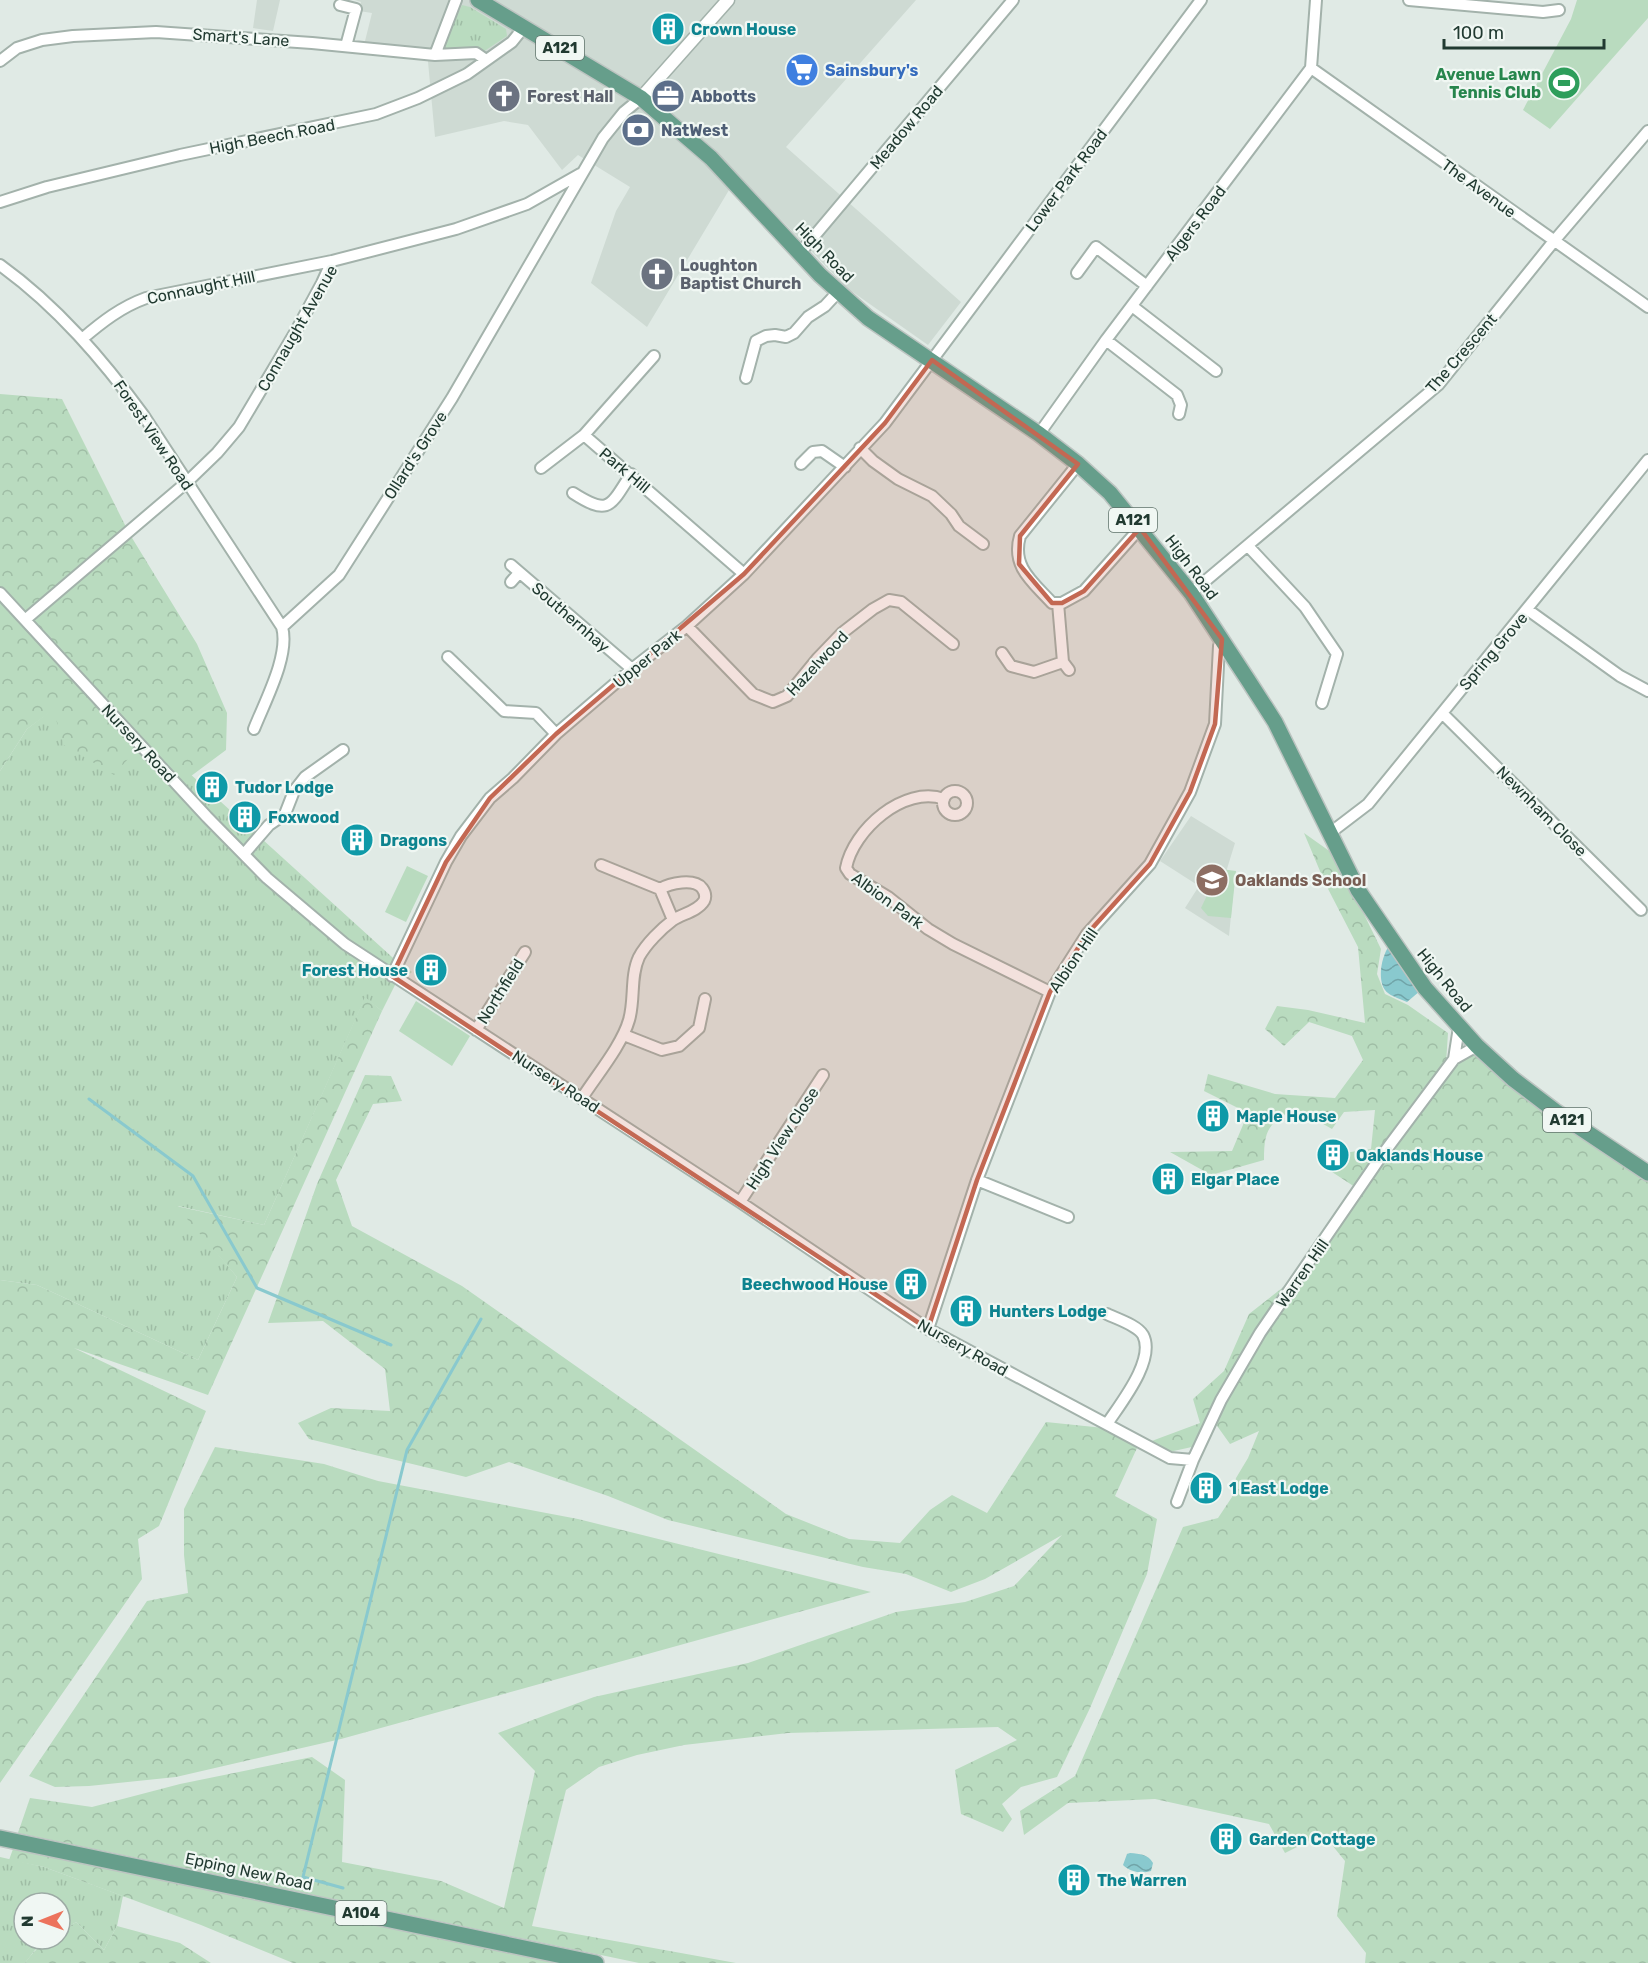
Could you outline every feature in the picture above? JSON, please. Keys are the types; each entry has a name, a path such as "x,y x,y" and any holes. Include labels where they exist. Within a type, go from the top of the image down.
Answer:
{"main road":[{"name":"High Road","path":"478,0 641,98 711,158 800,254 868,318 1039,434 1078,464 1110,494 1191,593 1275,722 1358,890 1425,988 1477,1046 1513,1078 1555,1111 1648,1173"},
{"name":"Epping New Road","path":"0,1838 596,1963"}],"street":[{"path":"435,55 456,0"},
{"path":"582,174 603,138 624,112 641,98 728,0"},
{"name":"Meadow Road","path":"800,254 1013,0"},
{"name":"Lower Park Road","path":"932,360 1201,0"},
{"path":"1311,68 1316,0"},
{"path":"1409,0 1543,12 1559,10"},
{"path":"340,5 356,9 346,46"},
{"name":"High Beech Road","path":"0,202 47,187 169,158 376,114 418,98 467,74 512,42 524,27"},
{"name":"Smart's Lane","path":"0,61 17,48 42,40 120,33 178,32 435,55 476,53 486,60"},
{"name":"The Avenue","path":"1311,68 1648,307"},
{"name":"Algers Road","path":"1039,434 1106,340 1311,68"},
{"name":"The Crescent","path":"1191,593 1438,385 1554,241 1648,131"},
{"name":"Connaught Avenue","path":"26,619 187,482 217,453 239,427 301,321 332,261 456,229 527,204 582,174"},
{"name":"Ollard's Grove","path":"282,627 339,574 452,398 582,174"},
{"path":"1077,273 1096,247 1147,286"},
{"name":"Connaught Hill","path":"82,339 127,305 146,298 332,261"},
{"name":"Forest View Road","path":"0,265 30,287 82,339 120,383 282,627"},
{"path":"746,378 756,341 766,336 786,337 794,333 808,317 825,306 838,292"},
{"path":"1132,306 1216,371"},
{"path":"1106,340 1177,395 1181,405 1179,414"},
{"name":"Park Hill","path":"654,356 584,435 744,574"},
{"name":"Upper Park","path":"392,975 446,862 461,836 490,798 556,734 632,669 687,626 744,574 885,423 932,360"},
{"path":"541,468 584,435"},
{"path":"860,448 873,461 898,479 932,496 951,514 959,526 983,544"},
{"path":"801,464 813,452 822,451 845,467"},
{"name":"Spring Grove","path":"1330,834 1368,804 1648,460"},
{"path":"1078,464 1020,536 1016,549 1019,564 1052,603 1072,599 1084,591 1140,528"},
{"path":"573,493 592,505 601,507 610,503 631,474"},
{"path":"1248,546 1305,607 1337,654 1322,702"},
{"name":"Southernhay","path":"511,582 515,569 632,669"},
{"name":"Nursery Road","path":"0,593 207,818 267,878 345,944 740,1202 928,1329 1170,1458 1192,1460"},
{"name":"Hazelwood","path":"687,626 753,694 773,702 787,696 842,633 873,609 889,600 901,602 953,645"},
{"path":"1002,653 1011,666 1034,672 1066,666 1058,603"},
{"path":"1528,610 1620,676 1648,691"},
{"path":"254,729 277,672 285,638 282,627"},
{"name":"Albion Hill","path":"928,1329 977,1180 1050,992 1087,934 1150,864 1190,792 1215,724 1219,646 1222,639"},
{"path":"448,657 504,711 536,713 556,734"},
{"name":"Newnham Close","path":"1442,713 1641,910"},
{"path":"244,854 269,825 285,814 294,791 305,777 343,750"},
{"name":"Albion Park","path":"944,799 936,796 899,802 861,835 848,856 846,868 850,874 888,897 928,929 953,944 1050,992"},
{"path":"601,865 660,889 673,920"},
{"path":"582,1098 624,1035 631,1014 635,970 639,956 673,920 698,907 704,901 705,892 698,884 666,885 660,889"},
{"name":"Northfield","path":"476,1030 525,952"},
{"path":"624,1035 662,1050 679,1046 699,1028 705,999"},
{"name":"Warren Hill","path":"1454,1059 1459,1027"},
{"name":"Warren Hill","path":"1177,1502 1192,1460 1221,1400 1260,1334 1380,1158 1454,1059 1477,1046"},
{"name":"High View Close","path":"740,1202 823,1075"},
{"path":"977,1180 1068,1217"},
{"path":"1107,1314 1136,1329 1143,1335 1145,1344 1144,1362 1130,1390 1107,1424"}],"highlighted area":[{"path":"932,360 1078,464 1020,536 1019,564 1052,603 1062,603 1084,591 1140,528 1222,639 1215,724 1190,792 1150,864 1087,934 1050,992 977,1180 928,1329 392,976 446,862 490,798 556,734 744,574 885,423"}],"shaded area":[{"path":"257,0 280,0 273,31 253,28"},
{"path":"355,0 916,0 786,147 961,302 928,345 847,288 738,175 647,327 591,283 616,211 630,187 578,155 562,170 528,125 504,121 435,137 427,51 364,45 372,13 359,11 361,2"},
{"name":"Oaklands School","path":"1191,816 1235,843 1226,872 1235,874 1229,936 1185,908 1199,886 1160,861"}],"green space":[{"name":"Avenue Lawn Tennis Club","path":"1577,0 1648,0 1648,18 1550,129 1523,110 1571,19"},
{"path":"462,5 470,7 506,29 507,36 483,52 450,51 443,47"},
{"path":"0,394 62,399 129,533 197,644 227,713 226,750 183,782 140,745 114,775 64,745 53,710 27,729 0,771"},
{"path":"53,709 140,745 188,772 392,957 412,972 395,985 382,1011 365,998 264,1225 178,1206 237,1277 198,1360 37,1285 0,1280 0,771 27,729"},
{"path":"1304,833 1335,855 1381,949 1377,974 1385,994 1408,1005 1448,1033 1446,1063 1472,1054 1478,1055 1648,1180 1648,1963 1365,1963 1366,1953 1337,1916 1345,1861 1323,1834 1285,1853 1269,1824 1155,1799 1068,1803 1024,1835 1020,1811 1075,1776 1183,1527 1218,1518 1232,1497 1236,1478 1248,1458 1259,1431 1230,1444 1215,1423 1201,1445 1169,1452 1149,1442 1200,1423 1193,1399 1224,1371 1249,1314 1319,1259 1358,1189 1329,1170 1337,1154 1371,1149 1375,1110 1344,1112 1332,1129 1295,1108 1279,1118 1270,1128 1265,1141 1264,1160 1211,1175 1170,1152 1232,1151 1248,1113 1204,1091 1208,1074 1275,1094 1335,1098 1363,1060 1352,1036 1309,1022 1284,1046 1265,1029 1277,1006 1308,1010 1365,1023 1358,947 1325,883"},
{"path":"407,866 428,876 406,922 385,912"},
{"path":"1213,868 1236,871 1231,918 1208,916 1201,908 1211,887"},
{"path":"365,997 382,1011 208,1395 74,1348 206,1411 159,1526 138,1539 142,1579 0,1783 0,1280 37,1285 198,1360 237,1277 176,1206 264,1225"},
{"path":"416,1001 470,1036 452,1066 399,1031"},
{"path":"365,1075 391,1076 402,1101 373,1104 336,1180 352,1226 462,1286 786,1514 849,1539 900,1543 930,1510 952,1495 987,1513 1046,1422 1104,1428 1137,1448 1115,1496 1157,1519 1147,1574 1090,1708 1057,1777 1021,1787 1002,1804 1012,1819 1003,1832 961,1814 955,1770 1017,1740 998,1727 788,1733 684,1745 637,1755 599,1767 566,1790 532,1926 736,1963 639,1963 18,1833 30,1798 92,1807 180,1784 312,1757 345,1780 342,1862 441,1881 504,1908 535,1771 498,1733 594,1697 748,1663 896,1612 965,1602 1014,1586 1062,1535 985,1579 951,1592 906,1574 863,1567 668,1520 608,1496 509,1462 466,1477 309,1439 298,1423 331,1408 390,1411 385,1369 323,1321 268,1323 317,1184"},
{"path":"215,1447 324,1464 378,1481 578,1519 871,1592 341,1739 176,1777 89,1786 55,1787 29,1776 147,1601 188,1593 184,1555 184,1509"},
{"path":"13,1849 289,1904 557,1963 293,1963 201,1925 44,1867 9,1860"},
{"path":"0,1857 44,1867 123,1896 117,1926 104,1950 76,1922 72,1925 72,1891 12,1891 12,1951 34,1951 25,1963 0,1963"},
{"path":"76,1922 104,1950 117,1926 180,1943 211,1963 25,1963 35,1951 72,1951 72,1925"}],"water":[{"path":"1389,946 1420,991 1407,1002 1388,993 1382,983 1382,963"},
{"path":"1127,1854 1149,1858 1153,1863 1151,1871 1136,1872 1123,1865"}],"waterway":[{"path":"89,1099 193,1176 257,1288 391,1345"},
{"path":"343,1888 303,1877 407,1450 481,1319"}],"place":[{"name":"Crown House","path":"668,29"},
{"name":"Sainsbury's","path":"802,70"},
{"name":"Avenue Lawn Tennis Club","path":"1564,83"},
{"name":"Forest Hall","path":"504,96"},
{"name":"Abbotts","path":"668,96"},
{"name":"NatWest","path":"638,130"},
{"name":"Loughton Baptist Church","path":"657,274"},
{"name":"Tudor Lodge","path":"212,787"},
{"name":"Foxwood","path":"245,817"},
{"name":"Dragons","path":"357,840"},
{"name":"Oaklands School","path":"1212,880"},
{"name":"Forest House","path":"431,970"},
{"name":"Maple House","path":"1213,1116"},
{"name":"Oaklands House","path":"1333,1155"},
{"name":"Elgar Place","path":"1168,1179"},
{"name":"Beechwood House","path":"911,1284"},
{"name":"Hunters Lodge","path":"966,1311"},
{"name":"1 East Lodge","path":"1206,1488"},
{"name":"Garden Cottage","path":"1226,1839"},
{"name":"The Warren","path":"1074,1880"}]}
